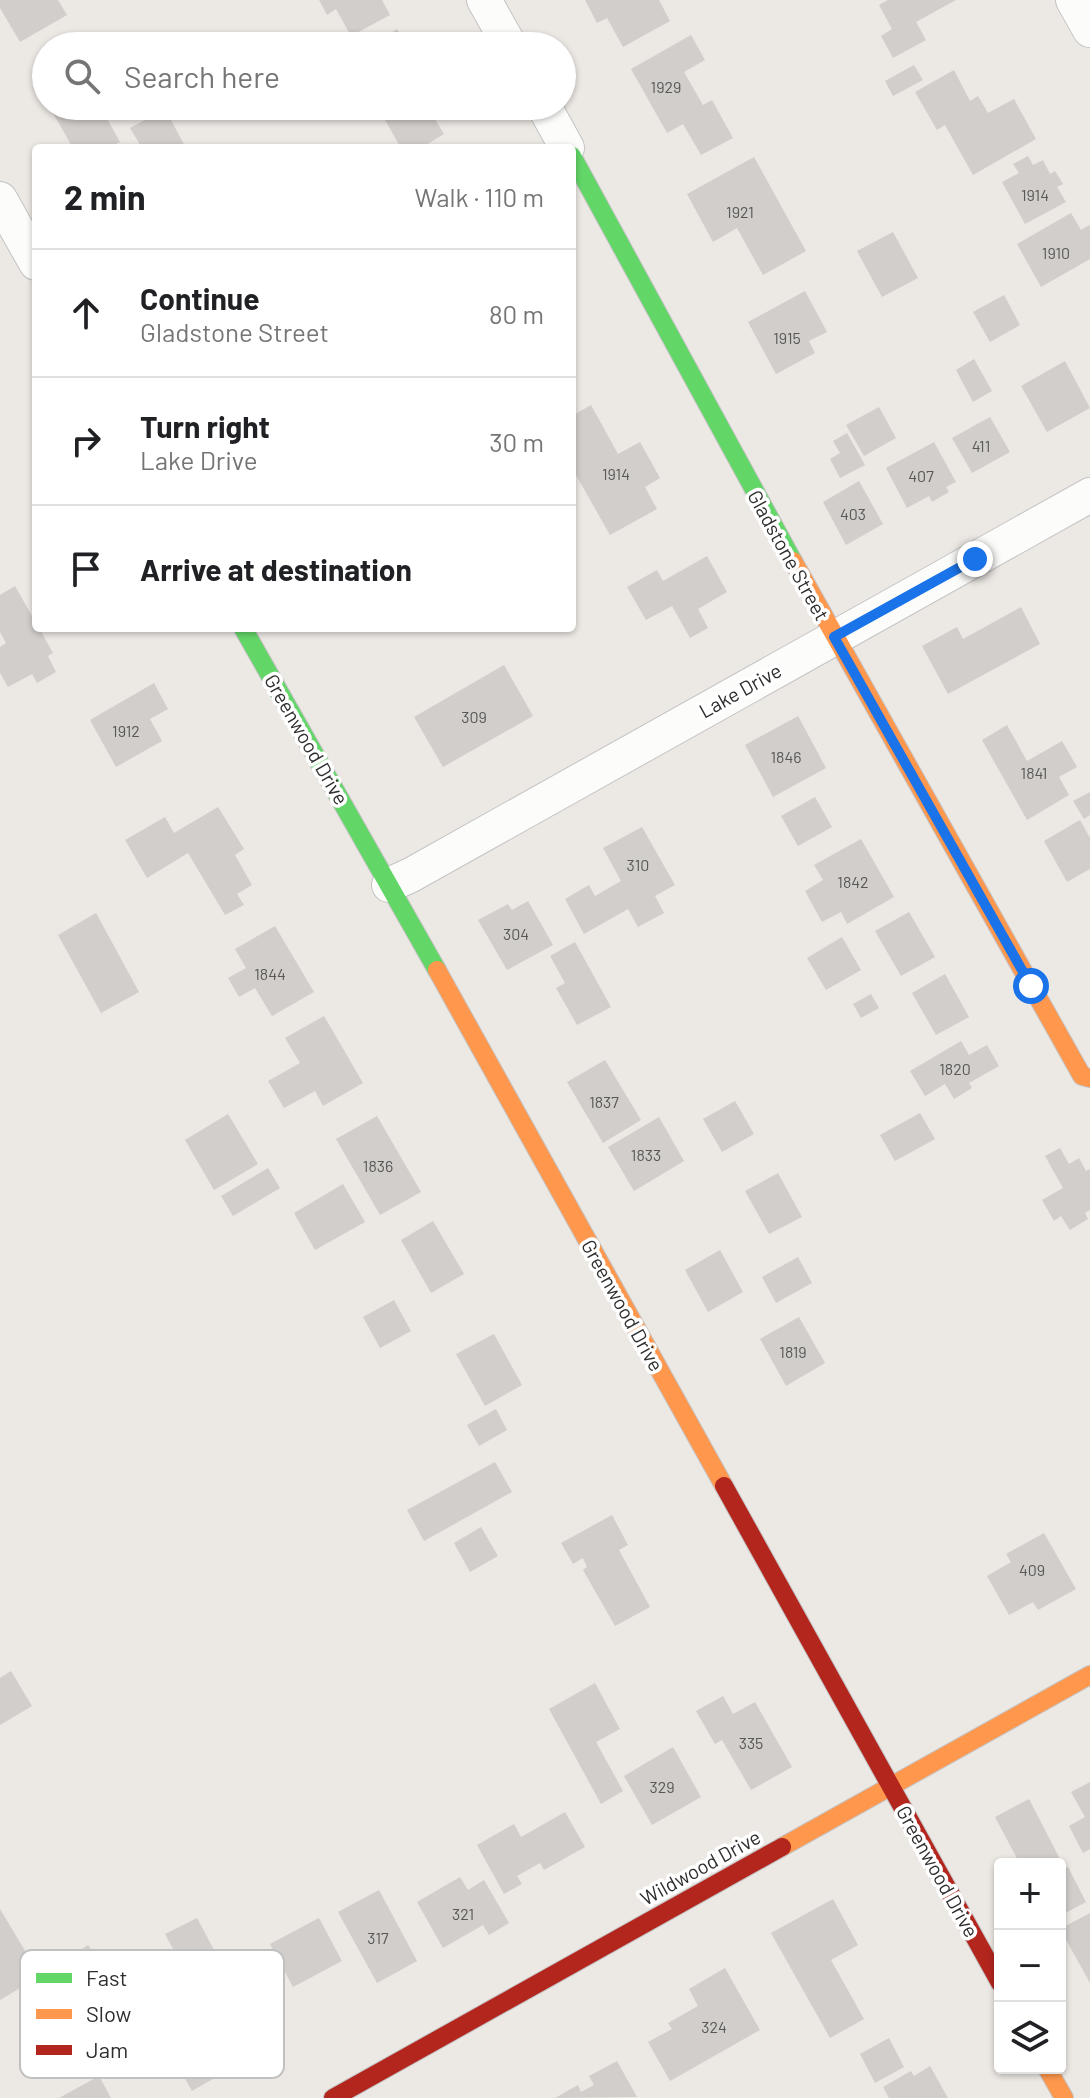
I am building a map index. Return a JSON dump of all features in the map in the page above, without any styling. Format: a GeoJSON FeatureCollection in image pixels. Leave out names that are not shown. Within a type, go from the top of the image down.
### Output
{"type":"FeatureCollection","features":[{"type":"Feature","properties":{"kind":"street"},"geometry":{"type":"LineString","coordinates":[[484,0],[502,32]]}},
{"type":"Feature","properties":{"kind":"street"},"geometry":{"type":"LineString","coordinates":[[1073,0],[1090,30]]}},
{"type":"Feature","properties":{"kind":"street"},"geometry":{"type":"LineString","coordinates":[[552,120],[565,144]]}},
{"type":"Feature","properties":{"kind":"street","name":"Gladstone Street"},"geometry":{"type":"LineString","coordinates":[[576,163],[834,637],[1086,1077]]}},
{"type":"Feature","properties":{"kind":"street"},"geometry":{"type":"LineString","coordinates":[[0,199],[32,256]]}},
{"type":"Feature","properties":{"kind":"street","name":"Lake Drive"},"geometry":{"type":"LineString","coordinates":[[389,885],[1090,495]]}},
{"type":"Feature","properties":{"kind":"street","name":"Greenwood Drive"},"geometry":{"type":"LineString","coordinates":[[245,632],[994,1972]]}},
{"type":"Feature","properties":{"kind":"street","name":"Wildwood Drive"},"geometry":{"type":"LineString","coordinates":[[333,2098],[1090,1675]]}},
{"type":"Feature","properties":{"kind":"street"},"geometry":{"type":"LineString","coordinates":[[1050,2074],[1064,2098]]}},
{"type":"Feature","properties":{"kind":"building"},"geometry":{"type":"Polygon","coordinates":[[[0,0],[58,0],[67,15],[32,32],[20,42],[0,8],[0,0]]]}},
{"type":"Feature","properties":{"kind":"building"},"geometry":{"type":"Polygon","coordinates":[[[319,0],[382,0],[390,15],[358,32],[349,32],[336,9],[327,15],[319,0]]]}},
{"type":"Feature","properties":{"kind":"building"},"geometry":{"type":"Polygon","coordinates":[[[585,0],[659,0],[670,21],[623,47],[607,18],[597,23],[585,0]]]}},
{"type":"Feature","properties":{"kind":"building"},"geometry":{"type":"Polygon","coordinates":[[[888,0],[956,0],[916,22],[926,40],[893,58],[881,36],[892,29],[879,5],[888,0]]]}},
{"type":"Feature","properties":{"kind":"building"},"geometry":{"type":"Polygon","coordinates":[[[691,35],[705,60],[684,72],[703,105],[712,100],[733,138],[701,155],[683,124],[667,133],[631,69],[691,35]]]}},
{"type":"Feature","properties":{"kind":"building"},"geometry":{"type":"Polygon","coordinates":[[[914,65],[923,80],[893,96],[885,81],[914,65]]]}},
{"type":"Feature","properties":{"kind":"building"},"geometry":{"type":"Polygon","coordinates":[[[954,70],[970,101],[978,96],[988,113],[1014,99],[1036,139],[973,175],[945,125],[937,130],[915,92],[954,70]]]}},
{"type":"Feature","properties":{"kind":"building"},"geometry":{"type":"Polygon","coordinates":[[[57,120],[108,120],[120,142],[116,144],[71,144],[57,120]]]}},
{"type":"Feature","properties":{"kind":"building"},"geometry":{"type":"Polygon","coordinates":[[[145,120],[171,120],[184,144],[140,144],[130,128],[145,120]]]}},
{"type":"Feature","properties":{"kind":"building"},"geometry":{"type":"Polygon","coordinates":[[[385,120],[436,120],[444,134],[428,144],[399,144],[385,120]]]}},
{"type":"Feature","properties":{"kind":"building"},"geometry":{"type":"Polygon","coordinates":[[[1028,156],[1033,165],[1043,160],[1050,174],[1055,171],[1063,184],[1057,187],[1066,202],[1025,224],[1002,182],[1019,173],[1013,164],[1028,156]]]}},
{"type":"Feature","properties":{"kind":"building"},"geometry":{"type":"Polygon","coordinates":[[[754,157],[806,251],[763,275],[737,228],[713,242],[687,194],[754,157]]]}},
{"type":"Feature","properties":{"kind":"building"},"geometry":{"type":"Polygon","coordinates":[[[1071,213],[1081,230],[1090,227],[1090,259],[1041,287],[1017,244],[1071,213]]]}},
{"type":"Feature","properties":{"kind":"building"},"geometry":{"type":"Polygon","coordinates":[[[893,232],[918,278],[882,297],[857,251],[893,232]]]}},
{"type":"Feature","properties":{"kind":"building"},"geometry":{"type":"Polygon","coordinates":[[[805,291],[827,332],[809,341],[815,353],[776,374],[748,322],[805,291]]]}},
{"type":"Feature","properties":{"kind":"building"},"geometry":{"type":"Polygon","coordinates":[[[1004,295],[1020,325],[990,342],[973,312],[1004,295]]]}},
{"type":"Feature","properties":{"kind":"building"},"geometry":{"type":"Polygon","coordinates":[[[974,359],[992,391],[973,402],[956,370],[974,359]]]}},
{"type":"Feature","properties":{"kind":"building"},"geometry":{"type":"Polygon","coordinates":[[[1065,361],[1090,408],[1047,432],[1021,386],[1065,361]]]}},
{"type":"Feature","properties":{"kind":"building"},"geometry":{"type":"Polygon","coordinates":[[[591,405],[618,454],[640,442],[660,478],[645,487],[657,509],[610,535],[576,475],[576,414],[591,405]]]}},
{"type":"Feature","properties":{"kind":"building"},"geometry":{"type":"Polygon","coordinates":[[[879,407],[896,438],[864,456],[846,425],[879,407]]]}},
{"type":"Feature","properties":{"kind":"building"},"geometry":{"type":"Polygon","coordinates":[[[990,417],[1010,452],[972,473],[952,438],[990,417]]]}},
{"type":"Feature","properties":{"kind":"building"},"geometry":{"type":"Polygon","coordinates":[[[847,433],[865,465],[840,478],[830,459],[840,453],[833,441],[847,433]]]}},
{"type":"Feature","properties":{"kind":"building"},"geometry":{"type":"Polygon","coordinates":[[[934,442],[956,482],[946,487],[949,492],[932,502],[929,496],[907,508],[886,468],[934,442]]]}},
{"type":"Feature","properties":{"kind":"building"},"geometry":{"type":"Polygon","coordinates":[[[859,481],[883,524],[846,545],[823,502],[859,481]]]}},
{"type":"Feature","properties":{"kind":"building"},"geometry":{"type":"Polygon","coordinates":[[[707,556],[727,592],[698,609],[708,628],[690,638],[672,606],[646,620],[627,587],[657,570],[663,581],[707,556]]]}},
{"type":"Feature","properties":{"kind":"building"},"geometry":{"type":"Polygon","coordinates":[[[15,586],[32,616],[32,632],[41,632],[53,653],[48,656],[56,672],[37,683],[32,674],[8,687],[0,673],[0,647],[6,643],[0,632],[0,595],[15,586]]]}},
{"type":"Feature","properties":{"kind":"building"},"geometry":{"type":"Polygon","coordinates":[[[1021,607],[1040,644],[948,694],[922,646],[957,627],[963,639],[1021,607]]]}},
{"type":"Feature","properties":{"kind":"building"},"geometry":{"type":"Polygon","coordinates":[[[504,665],[533,716],[443,767],[414,717],[504,665]]]}},
{"type":"Feature","properties":{"kind":"building"},"geometry":{"type":"Polygon","coordinates":[[[154,683],[168,709],[150,719],[162,741],[116,767],[90,720],[154,683]]]}},
{"type":"Feature","properties":{"kind":"building"},"geometry":{"type":"Polygon","coordinates":[[[798,716],[826,768],[773,797],[745,745],[798,716]]]}},
{"type":"Feature","properties":{"kind":"building"},"geometry":{"type":"Polygon","coordinates":[[[1007,725],[1027,761],[1062,741],[1077,767],[1059,777],[1069,795],[1027,820],[982,740],[1007,725]]]}},
{"type":"Feature","properties":{"kind":"building"},"geometry":{"type":"Polygon","coordinates":[[[1090,792],[1090,815],[1084,819],[1073,801],[1090,792]]]}},
{"type":"Feature","properties":{"kind":"building"},"geometry":{"type":"Polygon","coordinates":[[[815,797],[832,827],[798,846],[781,816],[815,797]]]}},
{"type":"Feature","properties":{"kind":"building"},"geometry":{"type":"Polygon","coordinates":[[[218,807],[244,849],[235,855],[252,885],[237,894],[244,905],[225,915],[188,853],[147,878],[125,840],[165,817],[174,833],[218,807]]]}},
{"type":"Feature","properties":{"kind":"building"},"geometry":{"type":"Polygon","coordinates":[[[1080,820],[1090,838],[1090,869],[1067,882],[1044,841],[1080,820]]]}},
{"type":"Feature","properties":{"kind":"building"},"geometry":{"type":"Polygon","coordinates":[[[642,827],[675,885],[655,896],[664,913],[638,927],[628,909],[584,934],[565,899],[589,885],[595,896],[621,881],[603,848],[642,827]]]}},
{"type":"Feature","properties":{"kind":"building"},"geometry":{"type":"Polygon","coordinates":[[[861,839],[894,897],[847,924],[841,912],[822,922],[805,891],[823,880],[814,865],[861,839]]]}},
{"type":"Feature","properties":{"kind":"building"},"geometry":{"type":"Polygon","coordinates":[[[528,901],[553,945],[507,970],[478,920],[508,904],[512,910],[528,901]]]}},
{"type":"Feature","properties":{"kind":"building"},"geometry":{"type":"Polygon","coordinates":[[[909,912],[935,957],[901,976],[875,931],[909,912]]]}},
{"type":"Feature","properties":{"kind":"building"},"geometry":{"type":"Polygon","coordinates":[[[96,913],[139,992],[101,1013],[58,935],[96,913]]]}},
{"type":"Feature","properties":{"kind":"building"},"geometry":{"type":"Polygon","coordinates":[[[275,926],[314,992],[272,1016],[255,988],[239,997],[228,978],[246,968],[235,949],[275,926]]]}},
{"type":"Feature","properties":{"kind":"building"},"geometry":{"type":"Polygon","coordinates":[[[842,937],[861,970],[826,990],[807,958],[842,937]]]}},
{"type":"Feature","properties":{"kind":"building"},"geometry":{"type":"Polygon","coordinates":[[[575,942],[611,1007],[577,1025],[556,988],[565,983],[550,956],[575,942]]]}},
{"type":"Feature","properties":{"kind":"building"},"geometry":{"type":"Polygon","coordinates":[[[945,974],[969,1017],[936,1035],[912,993],[945,974]]]}},
{"type":"Feature","properties":{"kind":"building"},"geometry":{"type":"Polygon","coordinates":[[[871,994],[879,1008],[861,1018],[853,1004],[871,994]]]}},
{"type":"Feature","properties":{"kind":"building"},"geometry":{"type":"Polygon","coordinates":[[[324,1016],[363,1083],[323,1106],[315,1091],[284,1108],[268,1081],[300,1063],[285,1038],[324,1016]]]}},
{"type":"Feature","properties":{"kind":"building"},"geometry":{"type":"Polygon","coordinates":[[[961,1041],[969,1055],[987,1045],[999,1066],[969,1083],[972,1088],[954,1099],[945,1084],[925,1096],[910,1071],[961,1041]]]}},
{"type":"Feature","properties":{"kind":"building"},"geometry":{"type":"Polygon","coordinates":[[[605,1060],[641,1120],[603,1143],[567,1082],[605,1060]]]}},
{"type":"Feature","properties":{"kind":"building"},"geometry":{"type":"Polygon","coordinates":[[[735,1101],[754,1134],[722,1152],[703,1119],[735,1101]]]}},
{"type":"Feature","properties":{"kind":"building"},"geometry":{"type":"Polygon","coordinates":[[[920,1113],[935,1139],[895,1161],[880,1135],[920,1113]]]}},
{"type":"Feature","properties":{"kind":"building"},"geometry":{"type":"Polygon","coordinates":[[[228,1114],[258,1164],[214,1190],[185,1140],[228,1114]]]}},
{"type":"Feature","properties":{"kind":"building"},"geometry":{"type":"Polygon","coordinates":[[[377,1116],[421,1192],[380,1215],[336,1139],[377,1116]]]}},
{"type":"Feature","properties":{"kind":"building"},"geometry":{"type":"Polygon","coordinates":[[[659,1117],[684,1161],[634,1191],[608,1147],[659,1117]]]}},
{"type":"Feature","properties":{"kind":"building"},"geometry":{"type":"Polygon","coordinates":[[[1060,1148],[1069,1164],[1079,1158],[1086,1171],[1090,1169],[1090,1210],[1085,1213],[1088,1219],[1070,1230],[1061,1216],[1054,1221],[1042,1200],[1063,1188],[1045,1156],[1060,1148]]]}},
{"type":"Feature","properties":{"kind":"building"},"geometry":{"type":"Polygon","coordinates":[[[268,1168],[280,1188],[233,1216],[221,1196],[268,1168]]]}},
{"type":"Feature","properties":{"kind":"building"},"geometry":{"type":"Polygon","coordinates":[[[778,1173],[802,1217],[769,1234],[745,1191],[778,1173]]]}},
{"type":"Feature","properties":{"kind":"building"},"geometry":{"type":"Polygon","coordinates":[[[343,1184],[365,1222],[315,1250],[294,1213],[343,1184]]]}},
{"type":"Feature","properties":{"kind":"building"},"geometry":{"type":"Polygon","coordinates":[[[433,1221],[464,1274],[431,1293],[401,1240],[433,1221]]]}},
{"type":"Feature","properties":{"kind":"building"},"geometry":{"type":"Polygon","coordinates":[[[720,1250],[743,1292],[708,1312],[685,1270],[720,1250]]]}},
{"type":"Feature","properties":{"kind":"building"},"geometry":{"type":"Polygon","coordinates":[[[798,1257],[812,1283],[776,1303],[762,1277],[798,1257]]]}},
{"type":"Feature","properties":{"kind":"building"},"geometry":{"type":"Polygon","coordinates":[[[394,1300],[411,1331],[380,1348],[363,1317],[394,1300]]]}},
{"type":"Feature","properties":{"kind":"building"},"geometry":{"type":"Polygon","coordinates":[[[799,1317],[825,1363],[786,1386],[760,1339],[799,1317]]]}},
{"type":"Feature","properties":{"kind":"building"},"geometry":{"type":"Polygon","coordinates":[[[494,1334],[522,1385],[485,1406],[456,1354],[494,1334]]]}},
{"type":"Feature","properties":{"kind":"building"},"geometry":{"type":"Polygon","coordinates":[[[496,1409],[507,1430],[479,1446],[467,1425],[496,1409]]]}},
{"type":"Feature","properties":{"kind":"building"},"geometry":{"type":"Polygon","coordinates":[[[495,1462],[512,1492],[424,1541],[407,1510],[495,1462]]]}},
{"type":"Feature","properties":{"kind":"building"},"geometry":{"type":"Polygon","coordinates":[[[612,1515],[628,1545],[619,1550],[650,1607],[615,1626],[583,1570],[587,1567],[583,1558],[573,1564],[561,1543],[612,1515]]]}},
{"type":"Feature","properties":{"kind":"building"},"geometry":{"type":"Polygon","coordinates":[[[481,1527],[498,1556],[470,1572],[454,1543],[481,1527]]]}},
{"type":"Feature","properties":{"kind":"building"},"geometry":{"type":"Polygon","coordinates":[[[1044,1533],[1076,1589],[1038,1610],[1033,1602],[1009,1615],[987,1576],[1011,1562],[1006,1554],[1044,1533]]]}},
{"type":"Feature","properties":{"kind":"building"},"geometry":{"type":"Polygon","coordinates":[[[11,1671],[32,1706],[0,1725],[0,1678],[11,1671]]]}},
{"type":"Feature","properties":{"kind":"building"},"geometry":{"type":"Polygon","coordinates":[[[595,1683],[620,1729],[596,1742],[623,1791],[601,1804],[549,1709],[595,1683]]]}},
{"type":"Feature","properties":{"kind":"building"},"geometry":{"type":"Polygon","coordinates":[[[723,1696],[733,1714],[755,1702],[792,1767],[751,1790],[722,1740],[715,1744],[696,1711],[723,1696]]]}},
{"type":"Feature","properties":{"kind":"building"},"geometry":{"type":"Polygon","coordinates":[[[673,1747],[701,1797],[652,1825],[624,1776],[673,1747]]]}},
{"type":"Feature","properties":{"kind":"building"},"geometry":{"type":"Polygon","coordinates":[[[1090,1782],[1090,1849],[1083,1853],[1069,1826],[1085,1817],[1071,1792],[1090,1782]]]}},
{"type":"Feature","properties":{"kind":"building"},"geometry":{"type":"Polygon","coordinates":[[[1029,1799],[1059,1858],[1017,1858],[995,1817],[1029,1799]]]}},
{"type":"Feature","properties":{"kind":"building"},"geometry":{"type":"Polygon","coordinates":[[[565,1812],[585,1847],[544,1870],[540,1863],[517,1876],[522,1884],[504,1894],[477,1845],[514,1824],[521,1837],[565,1812]]]}},
{"type":"Feature","properties":{"kind":"building"},"geometry":{"type":"Polygon","coordinates":[[[1066,1868],[1086,1902],[1066,1913],[1066,1868]]]}},
{"type":"Feature","properties":{"kind":"building"},"geometry":{"type":"Polygon","coordinates":[[[460,1877],[468,1890],[484,1880],[509,1923],[489,1935],[483,1925],[443,1948],[417,1902],[460,1877]]]}},
{"type":"Feature","properties":{"kind":"building"},"geometry":{"type":"Polygon","coordinates":[[[379,1890],[417,1961],[377,1983],[338,1912],[379,1890]]]}},
{"type":"Feature","properties":{"kind":"building"},"geometry":{"type":"Polygon","coordinates":[[[833,1899],[858,1945],[831,1960],[864,2019],[830,2038],[771,1933],[833,1899]]]}},
{"type":"Feature","properties":{"kind":"building"},"geometry":{"type":"Polygon","coordinates":[[[0,1909],[24,1950],[20,1950],[20,1988],[0,2000],[0,1909]]]}},
{"type":"Feature","properties":{"kind":"building"},"geometry":{"type":"Polygon","coordinates":[[[1090,1913],[1090,1983],[1066,1940],[1066,1926],[1090,1913]]]}},
{"type":"Feature","properties":{"kind":"building"},"geometry":{"type":"Polygon","coordinates":[[[197,1918],[214,1950],[174,1950],[165,1934],[197,1918]]]}},
{"type":"Feature","properties":{"kind":"building"},"geometry":{"type":"Polygon","coordinates":[[[319,1918],[342,1961],[293,1987],[284,1970],[284,1950],[273,1950],[270,1944],[319,1918]]]}},
{"type":"Feature","properties":{"kind":"building"},"geometry":{"type":"Polygon","coordinates":[[[725,1968],[760,2030],[670,2081],[648,2042],[672,2029],[668,2023],[698,2006],[689,1989],[725,1968]]]}},
{"type":"Feature","properties":{"kind":"building"},"geometry":{"type":"Polygon","coordinates":[[[889,2038],[904,2067],[875,2083],[860,2054],[889,2038]]]}},
{"type":"Feature","properties":{"kind":"building"},"geometry":{"type":"Polygon","coordinates":[[[617,2061],[637,2097],[555,2098],[578,2085],[581,2092],[594,2085],[589,2076],[617,2061]]]}},
{"type":"Feature","properties":{"kind":"building"},"geometry":{"type":"Polygon","coordinates":[[[930,2066],[948,2098],[889,2098],[883,2087],[911,2071],[914,2076],[930,2066]]]}},
{"type":"Feature","properties":{"kind":"building"},"geometry":{"type":"Polygon","coordinates":[[[100,2078],[111,2098],[59,2098],[100,2078]]]}},
{"type":"Feature","properties":{"kind":"building"},"geometry":{"type":"Polygon","coordinates":[[[185,2078],[215,2078],[192,2091],[185,2078]]]}},
{"type":"Feature","properties":{"kind":"traffic: fast"},"geometry":{"type":"LineString","coordinates":[[576,163],[793,561]]}},
{"type":"Feature","properties":{"kind":"traffic: fast"},"geometry":{"type":"LineString","coordinates":[[245,632],[437,970]]}},
{"type":"Feature","properties":{"kind":"traffic: slow"},"geometry":{"type":"LineString","coordinates":[[793,561],[1082,1076],[1090,1078]]}},
{"type":"Feature","properties":{"kind":"traffic: slow"},"geometry":{"type":"LineString","coordinates":[[437,970],[724,1486]]}},
{"type":"Feature","properties":{"kind":"traffic: slow"},"geometry":{"type":"LineString","coordinates":[[782,1847],[1090,1675]]}},
{"type":"Feature","properties":{"kind":"traffic: slow"},"geometry":{"type":"LineString","coordinates":[[1050,2074],[1064,2098]]}},
{"type":"Feature","properties":{"kind":"traffic: jam"},"geometry":{"type":"LineString","coordinates":[[724,1486],[994,1972]]}},
{"type":"Feature","properties":{"kind":"traffic: jam"},"geometry":{"type":"LineString","coordinates":[[333,2098],[782,1847]]}},
{"type":"Feature","properties":{"kind":"route"},"geometry":{"type":"LineString","coordinates":[[975,559],[834,637],[1031,986]]}}]}
